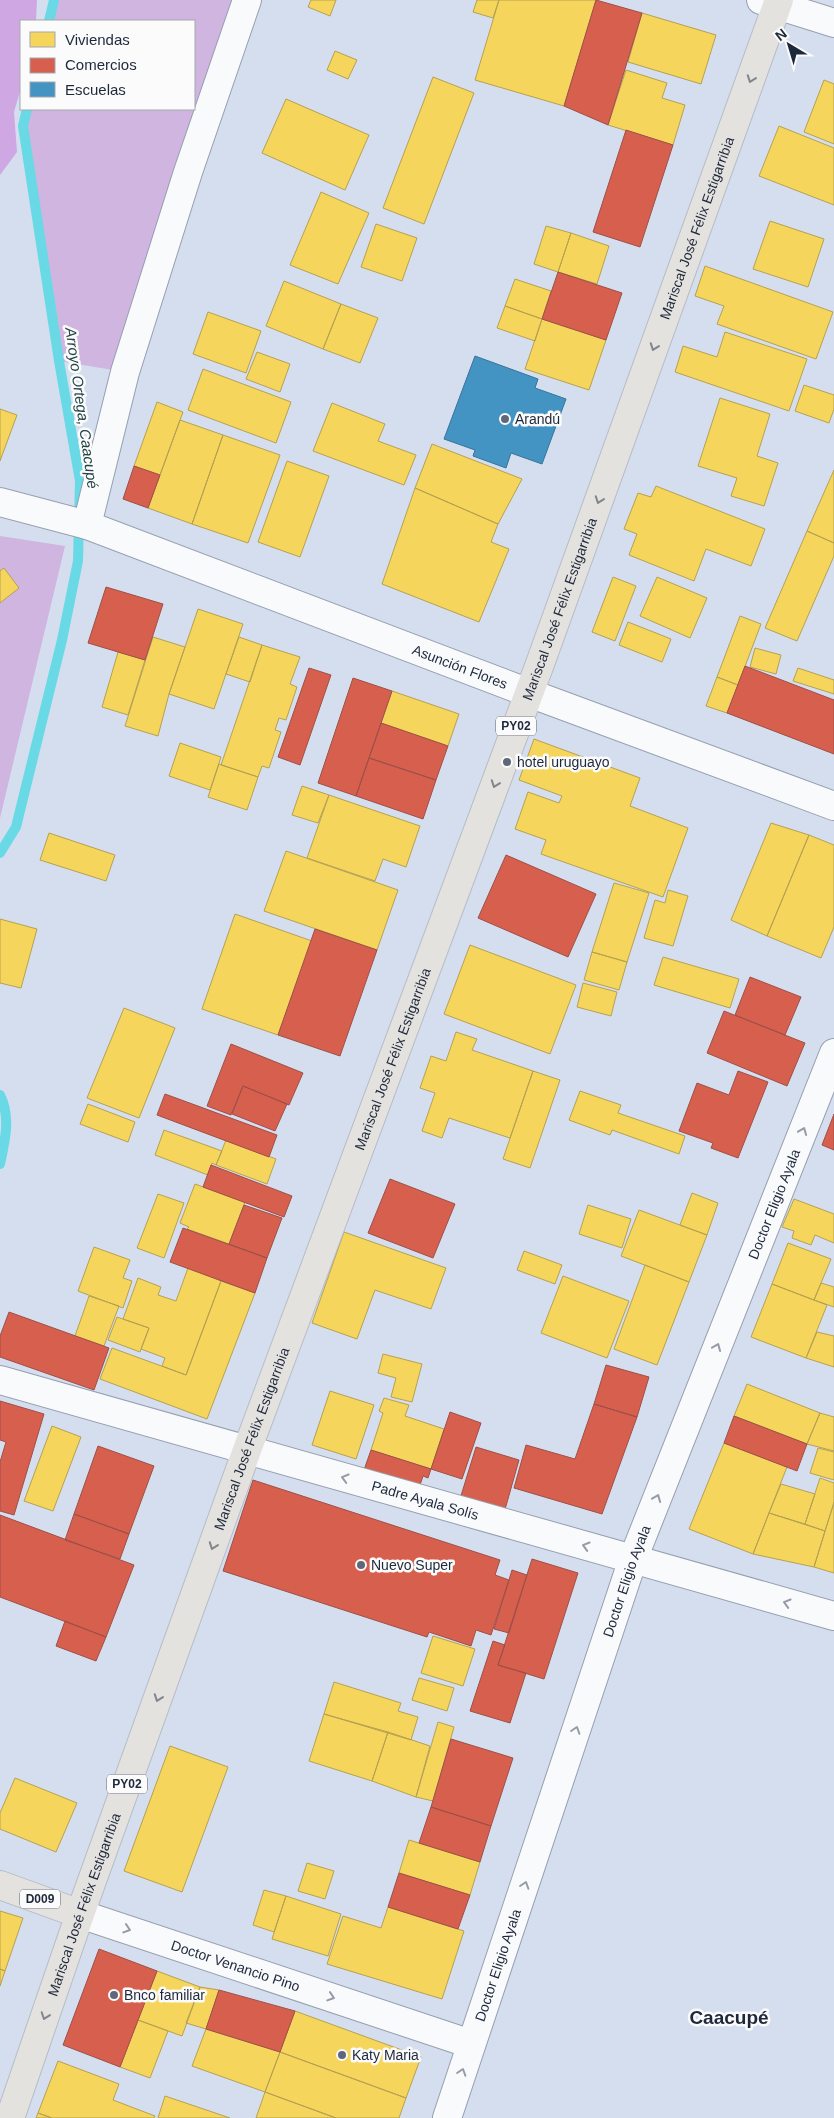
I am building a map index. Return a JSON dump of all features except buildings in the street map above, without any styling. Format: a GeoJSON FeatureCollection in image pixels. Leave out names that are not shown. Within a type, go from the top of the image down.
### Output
{"type":"FeatureCollection","features":[{"type":"Feature","properties":{"kind":"main road","name":"Mariscal José Félix Estigarribia"},"geometry":{"type":"LineString","coordinates":[[10,2118],[80,1914],[247,1450],[529,693],[772,2]]}},
{"type":"Feature","properties":{"kind":"main road","name":"Doctor Venancio Pino"},"geometry":{"type":"LineString","coordinates":[[0,1885],[80,1914]]}},
{"type":"Feature","properties":{"kind":"street"},"geometry":{"type":"LineString","coordinates":[[85,524],[125,372],[188,172],[247,0]]}},
{"type":"Feature","properties":{"kind":"street"},"geometry":{"type":"LineString","coordinates":[[772,2],[834,23]]}},
{"type":"Feature","properties":{"kind":"street","name":"Asunción Flores"},"geometry":{"type":"LineString","coordinates":[[0,502],[85,524],[529,693],[834,806]]}},
{"type":"Feature","properties":{"kind":"street","name":"Doctor Eligio Ayala"},"geometry":{"type":"LineString","coordinates":[[447,2118],[633,1559],[834,1053]]}},
{"type":"Feature","properties":{"kind":"street","name":"Padre Ayala Solís"},"geometry":{"type":"LineString","coordinates":[[9,1382],[834,1616]]}},
{"type":"Feature","properties":{"kind":"street","name":"Doctor Venancio Pino"},"geometry":{"type":"LineString","coordinates":[[80,1914],[472,2044]]}},
{"type":"Feature","properties":{"kind":"shaded area"},"geometry":{"type":"Polygon","coordinates":[[[0,0],[37,0],[36,20],[20,20],[20,91],[14,112],[17,152],[0,175],[0,0]]]}},
{"type":"Feature","properties":{"kind":"shaded area"},"geometry":{"type":"Polygon","coordinates":[[[54,0],[247,0],[125,372],[59,361],[23,126],[27,110],[195,110],[195,20],[49,20],[54,0]]]}},
{"type":"Feature","properties":{"kind":"shaded area"},"geometry":{"type":"Polygon","coordinates":[[[0,536],[65,546],[0,818],[0,536]]]}},
{"type":"Feature","properties":{"kind":"waterway","name":"Arroyo Ortega, Caacupé"},"geometry":{"type":"LineString","coordinates":[[49,20],[54,0]]}},
{"type":"Feature","properties":{"kind":"waterway","name":"Arroyo Ortega, Caacupé"},"geometry":{"type":"LineString","coordinates":[[0,853],[16,827],[62,640],[78,561],[80,481],[59,361],[23,126],[27,110]]}},
{"type":"Feature","properties":{"kind":"waterway","name":"Arroyo Ortega, Caacupé"},"geometry":{"type":"LineString","coordinates":[[0,1095],[6,1120],[0,1164]]}},
{"type":"Feature","properties":{"kind":"place","name":"Arandú"},"geometry":{"type":"Point","coordinates":[505,419]}},
{"type":"Feature","properties":{"kind":"place","name":"hotel uruguayo"},"geometry":{"type":"Point","coordinates":[507,762]}},
{"type":"Feature","properties":{"kind":"place","name":"Nuevo Super"},"geometry":{"type":"Point","coordinates":[361,1565]}},
{"type":"Feature","properties":{"kind":"place","name":"Bnco familiar"},"geometry":{"type":"Point","coordinates":[114,1995]}},
{"type":"Feature","properties":{"kind":"place","name":"Katy Maria"},"geometry":{"type":"Point","coordinates":[342,2055]}},
{"type":"Feature","properties":{"kind":"district","name":"Caacupé"},"geometry":{"type":"Point","coordinates":[729,2017]}}]}
